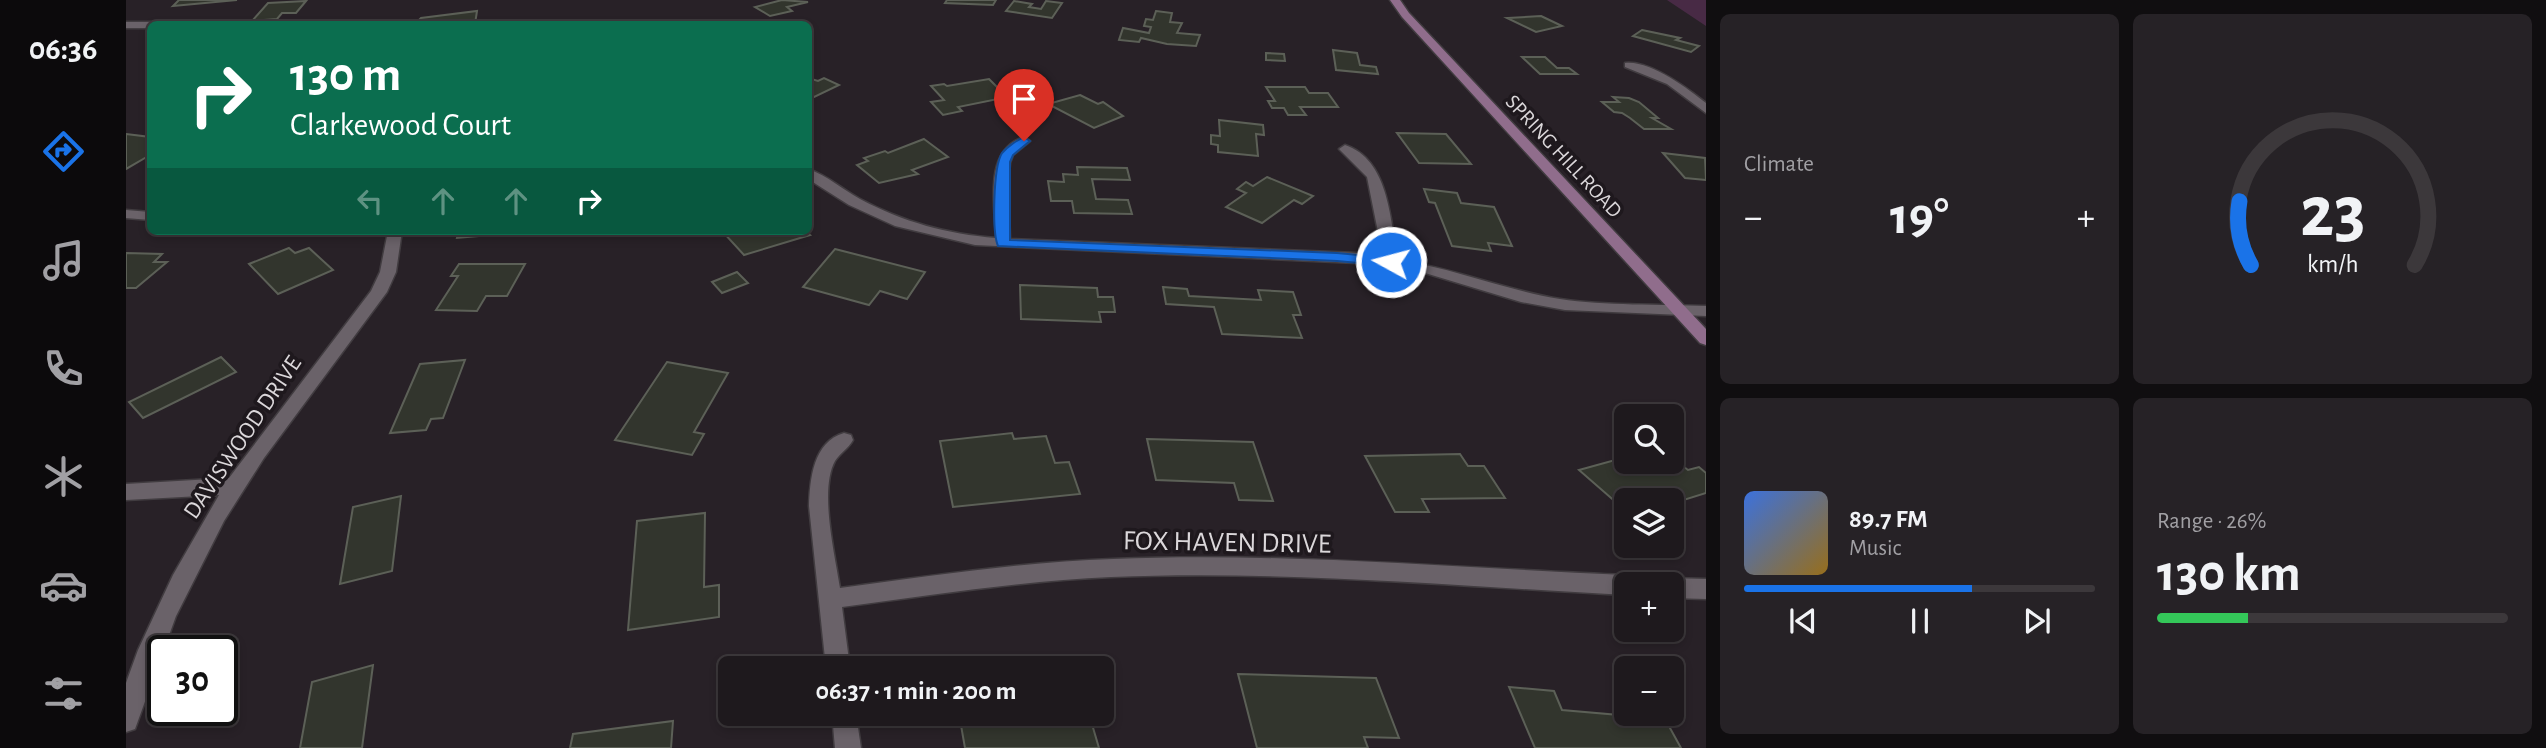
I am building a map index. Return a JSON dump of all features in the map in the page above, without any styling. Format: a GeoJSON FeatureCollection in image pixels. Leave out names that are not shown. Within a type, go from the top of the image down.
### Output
{"type":"FeatureCollection","features":[{"type":"Feature","properties":{"kind":"main road","name":"SPRING HILL ROAD"},"geometry":{"type":"LineString","coordinates":[[1395,0],[1405,15],[1485,103],[1706,339]]}},
{"type":"Feature","properties":{"kind":"street"},"geometry":{"type":"LineString","coordinates":[[126,25],[147,25]]}},
{"type":"Feature","properties":{"kind":"street"},"geometry":{"type":"LineString","coordinates":[[1629,65],[1671,82],[1706,109]]}},
{"type":"Feature","properties":{"kind":"street"},"geometry":{"type":"LineString","coordinates":[[1003,243],[1004,162],[1008,154],[1024,141]]}},
{"type":"Feature","properties":{"kind":"street"},"geometry":{"type":"LineString","coordinates":[[1345,149],[1365,165],[1374,177],[1391,262]]}},
{"type":"Feature","properties":{"kind":"street"},"geometry":{"type":"LineString","coordinates":[[812,176],[848,200],[897,224],[955,238],[1003,243],[1345,257],[1427,269],[1527,298],[1565,305],[1706,311]]}},
{"type":"Feature","properties":{"kind":"street"},"geometry":{"type":"LineString","coordinates":[[126,214],[147,216]]}},
{"type":"Feature","properties":{"kind":"street","name":"DAVISWOOD DRIVE"},"geometry":{"type":"LineString","coordinates":[[126,720],[162,623],[198,551],[235,486],[379,292],[388,272],[394,235]]}},
{"type":"Feature","properties":{"kind":"street"},"geometry":{"type":"LineString","coordinates":[[837,656],[819,506],[820,479],[827,457],[844,440]]}},
{"type":"Feature","properties":{"kind":"street"},"geometry":{"type":"LineString","coordinates":[[126,492],[235,486]]}},
{"type":"Feature","properties":{"kind":"street","name":"FOX HAVEN DRIVE"},"geometry":{"type":"LineString","coordinates":[[830,599],[1025,576],[1104,569],[1193,566],[1614,584]]}},
{"type":"Feature","properties":{"kind":"street"},"geometry":{"type":"LineString","coordinates":[[1684,588],[1706,589]]}},
{"type":"Feature","properties":{"kind":"street"},"geometry":{"type":"LineString","coordinates":[[845,726],[848,748]]}},
{"type":"Feature","properties":{"kind":"shaded area"},"geometry":{"type":"Polygon","coordinates":[[[1667,0],[1706,0],[1706,26],[1667,0]]]}},
{"type":"Feature","properties":{"kind":"building"},"geometry":{"type":"Polygon","coordinates":[[[179,0],[237,0],[173,6],[179,0]]]}},
{"type":"Feature","properties":{"kind":"building"},"geometry":{"type":"Polygon","coordinates":[[[782,0],[808,2],[787,7],[792,11],[770,16],[755,7],[782,0]]]}},
{"type":"Feature","properties":{"kind":"building"},"geometry":{"type":"Polygon","coordinates":[[[947,0],[996,0],[993,5],[945,3],[947,0]]]}},
{"type":"Feature","properties":{"kind":"building"},"geometry":{"type":"Polygon","coordinates":[[[306,1],[296,13],[282,13],[277,19],[252,21],[268,3],[306,1]]]}},
{"type":"Feature","properties":{"kind":"building"},"geometry":{"type":"Polygon","coordinates":[[[1014,1],[1032,4],[1029,7],[1041,9],[1046,1],[1062,3],[1052,18],[1006,11],[1014,1]]]}},
{"type":"Feature","properties":{"kind":"building"},"geometry":{"type":"Polygon","coordinates":[[[477,11],[475,21],[418,21],[421,18],[477,11]]]}},
{"type":"Feature","properties":{"kind":"building"},"geometry":{"type":"Polygon","coordinates":[[[1156,11],[1172,13],[1170,22],[1182,23],[1177,33],[1200,35],[1196,46],[1167,44],[1141,38],[1139,42],[1119,40],[1123,28],[1149,33],[1151,27],[1144,26],[1146,19],[1153,20],[1156,11]]]}},
{"type":"Feature","properties":{"kind":"building"},"geometry":{"type":"Polygon","coordinates":[[[1541,16],[1562,26],[1536,32],[1507,18],[1541,16]]]}},
{"type":"Feature","properties":{"kind":"building"},"geometry":{"type":"Polygon","coordinates":[[[1642,30],[1680,38],[1676,40],[1699,46],[1691,52],[1633,36],[1642,30]]]}},
{"type":"Feature","properties":{"kind":"building"},"geometry":{"type":"Polygon","coordinates":[[[1333,50],[1357,53],[1360,65],[1376,67],[1378,74],[1336,70],[1333,50]]]}},
{"type":"Feature","properties":{"kind":"building"},"geometry":{"type":"Polygon","coordinates":[[[1266,53],[1284,54],[1285,61],[1266,60],[1266,53]]]}},
{"type":"Feature","properties":{"kind":"building"},"geometry":{"type":"Polygon","coordinates":[[[1522,57],[1545,57],[1557,68],[1569,68],[1577,74],[1540,74],[1522,57]]]}},
{"type":"Feature","properties":{"kind":"building"},"geometry":{"type":"Polygon","coordinates":[[[824,78],[839,85],[812,98],[812,79],[818,81],[824,78]]]}},
{"type":"Feature","properties":{"kind":"building"},"geometry":{"type":"Polygon","coordinates":[[[989,79],[1002,92],[997,93],[1003,98],[958,107],[962,111],[943,115],[931,102],[944,100],[931,86],[989,79]]]}},
{"type":"Feature","properties":{"kind":"building"},"geometry":{"type":"Polygon","coordinates":[[[1266,87],[1305,87],[1309,93],[1328,93],[1338,107],[1300,107],[1306,115],[1288,115],[1284,108],[1272,108],[1268,101],[1275,101],[1266,87]]]}},
{"type":"Feature","properties":{"kind":"building"},"geometry":{"type":"Polygon","coordinates":[[[1080,95],[1098,104],[1103,102],[1123,116],[1094,128],[1048,104],[1080,95]]]}},
{"type":"Feature","properties":{"kind":"building"},"geometry":{"type":"Polygon","coordinates":[[[1613,97],[1639,102],[1658,118],[1652,118],[1671,129],[1644,129],[1602,102],[1619,102],[1613,97]]]}},
{"type":"Feature","properties":{"kind":"building"},"geometry":{"type":"Polygon","coordinates":[[[1219,120],[1263,125],[1264,135],[1256,134],[1258,156],[1218,152],[1218,145],[1211,144],[1211,135],[1220,136],[1219,120]]]}},
{"type":"Feature","properties":{"kind":"building"},"geometry":{"type":"Polygon","coordinates":[[[1397,133],[1446,134],[1471,164],[1419,163],[1397,133]]]}},
{"type":"Feature","properties":{"kind":"building"},"geometry":{"type":"Polygon","coordinates":[[[126,134],[147,137],[147,157],[126,169],[126,134]]]}},
{"type":"Feature","properties":{"kind":"building"},"geometry":{"type":"Polygon","coordinates":[[[924,139],[948,157],[912,170],[918,174],[879,183],[857,165],[868,161],[864,158],[885,151],[888,153],[924,139]]]}},
{"type":"Feature","properties":{"kind":"building"},"geometry":{"type":"Polygon","coordinates":[[[1663,153],[1705,158],[1706,180],[1685,178],[1663,153]]]}},
{"type":"Feature","properties":{"kind":"building"},"geometry":{"type":"Polygon","coordinates":[[[1077,167],[1127,168],[1130,180],[1092,179],[1096,199],[1128,200],[1132,214],[1074,213],[1072,201],[1051,201],[1048,181],[1064,182],[1063,174],[1078,175],[1077,167]]]}},
{"type":"Feature","properties":{"kind":"building"},"geometry":{"type":"Polygon","coordinates":[[[1267,177],[1313,196],[1302,204],[1294,200],[1262,223],[1226,207],[1246,193],[1237,189],[1246,182],[1253,186],[1267,177]]]}},
{"type":"Feature","properties":{"kind":"building"},"geometry":{"type":"Polygon","coordinates":[[[1424,189],[1457,193],[1461,203],[1494,207],[1512,246],[1488,243],[1491,251],[1452,246],[1435,203],[1429,202],[1424,189]]]}},
{"type":"Feature","properties":{"kind":"building"},"geometry":{"type":"Polygon","coordinates":[[[458,235],[491,235],[457,238],[458,235]]]}},
{"type":"Feature","properties":{"kind":"building"},"geometry":{"type":"Polygon","coordinates":[[[726,235],[810,235],[744,255],[726,235]]]}},
{"type":"Feature","properties":{"kind":"building"},"geometry":{"type":"Polygon","coordinates":[[[289,248],[295,253],[309,248],[333,270],[278,294],[249,264],[289,248]]]}},
{"type":"Feature","properties":{"kind":"building"},"geometry":{"type":"Polygon","coordinates":[[[835,249],[925,272],[907,299],[880,291],[869,305],[803,287],[835,249]]]}},
{"type":"Feature","properties":{"kind":"building"},"geometry":{"type":"Polygon","coordinates":[[[126,253],[162,254],[154,262],[167,262],[136,288],[126,288],[126,253]]]}},
{"type":"Feature","properties":{"kind":"building"},"geometry":{"type":"Polygon","coordinates":[[[459,264],[525,264],[507,296],[486,296],[477,311],[436,310],[458,276],[451,276],[459,264]]]}},
{"type":"Feature","properties":{"kind":"building"},"geometry":{"type":"Polygon","coordinates":[[[737,272],[748,283],[722,293],[712,282],[737,272]]]}},
{"type":"Feature","properties":{"kind":"building"},"geometry":{"type":"Polygon","coordinates":[[[1020,285],[1097,288],[1098,297],[1113,297],[1115,312],[1099,312],[1101,322],[1021,319],[1020,285]]]}},
{"type":"Feature","properties":{"kind":"building"},"geometry":{"type":"Polygon","coordinates":[[[1163,287],[1187,289],[1189,296],[1261,300],[1258,290],[1293,292],[1301,315],[1293,315],[1302,338],[1222,334],[1214,307],[1166,304],[1163,287]]]}},
{"type":"Feature","properties":{"kind":"building"},"geometry":{"type":"Polygon","coordinates":[[[221,357],[236,372],[143,418],[129,402],[221,357]]]}},
{"type":"Feature","properties":{"kind":"building"},"geometry":{"type":"Polygon","coordinates":[[[465,360],[443,418],[431,419],[426,430],[390,433],[420,364],[465,360]]]}},
{"type":"Feature","properties":{"kind":"building"},"geometry":{"type":"Polygon","coordinates":[[[667,362],[728,373],[694,432],[704,434],[692,455],[615,440],[667,362]]]}},
{"type":"Feature","properties":{"kind":"building"},"geometry":{"type":"Polygon","coordinates":[[[1012,433],[1014,439],[1046,436],[1055,463],[1069,462],[1080,494],[953,507],[940,441],[1012,433]]]}},
{"type":"Feature","properties":{"kind":"building"},"geometry":{"type":"Polygon","coordinates":[[[1147,439],[1253,442],[1273,501],[1239,500],[1234,483],[1156,480],[1147,439]]]}},
{"type":"Feature","properties":{"kind":"building"},"geometry":{"type":"Polygon","coordinates":[[[1460,454],[1468,466],[1484,466],[1505,498],[1422,499],[1429,512],[1395,512],[1365,456],[1460,454]]]}},
{"type":"Feature","properties":{"kind":"building"},"geometry":{"type":"Polygon","coordinates":[[[1614,460],[1614,474],[1684,474],[1684,467],[1688,470],[1699,467],[1706,473],[1706,493],[1684,500],[1684,488],[1614,488],[1614,501],[1579,470],[1614,460]]]}},
{"type":"Feature","properties":{"kind":"building"},"geometry":{"type":"Polygon","coordinates":[[[401,496],[392,571],[340,584],[353,507],[401,496]]]}},
{"type":"Feature","properties":{"kind":"building"},"geometry":{"type":"Polygon","coordinates":[[[705,513],[704,587],[719,585],[719,617],[628,630],[637,521],[705,513]]]}},
{"type":"Feature","properties":{"kind":"building"},"geometry":{"type":"Polygon","coordinates":[[[373,665],[362,748],[300,748],[312,682],[373,665]]]}},
{"type":"Feature","properties":{"kind":"building"},"geometry":{"type":"Polygon","coordinates":[[[1238,674],[1376,678],[1399,738],[1364,737],[1368,748],[1257,748],[1238,674]]]}},
{"type":"Feature","properties":{"kind":"building"},"geometry":{"type":"Polygon","coordinates":[[[1509,687],[1554,691],[1562,710],[1614,715],[1614,726],[1669,726],[1681,748],[1535,748],[1509,687]]]}},
{"type":"Feature","properties":{"kind":"building"},"geometry":{"type":"Polygon","coordinates":[[[673,721],[671,748],[570,748],[573,734],[673,721]]]}},
{"type":"Feature","properties":{"kind":"building"},"geometry":{"type":"Polygon","coordinates":[[[961,726],[1093,726],[1099,748],[965,748],[961,726]]]}},
{"type":"Feature","properties":{"kind":"route"},"geometry":{"type":"LineString","coordinates":[[1024,141],[1008,154],[1004,162],[1003,243],[1337,257],[1391,262]]}}]}
